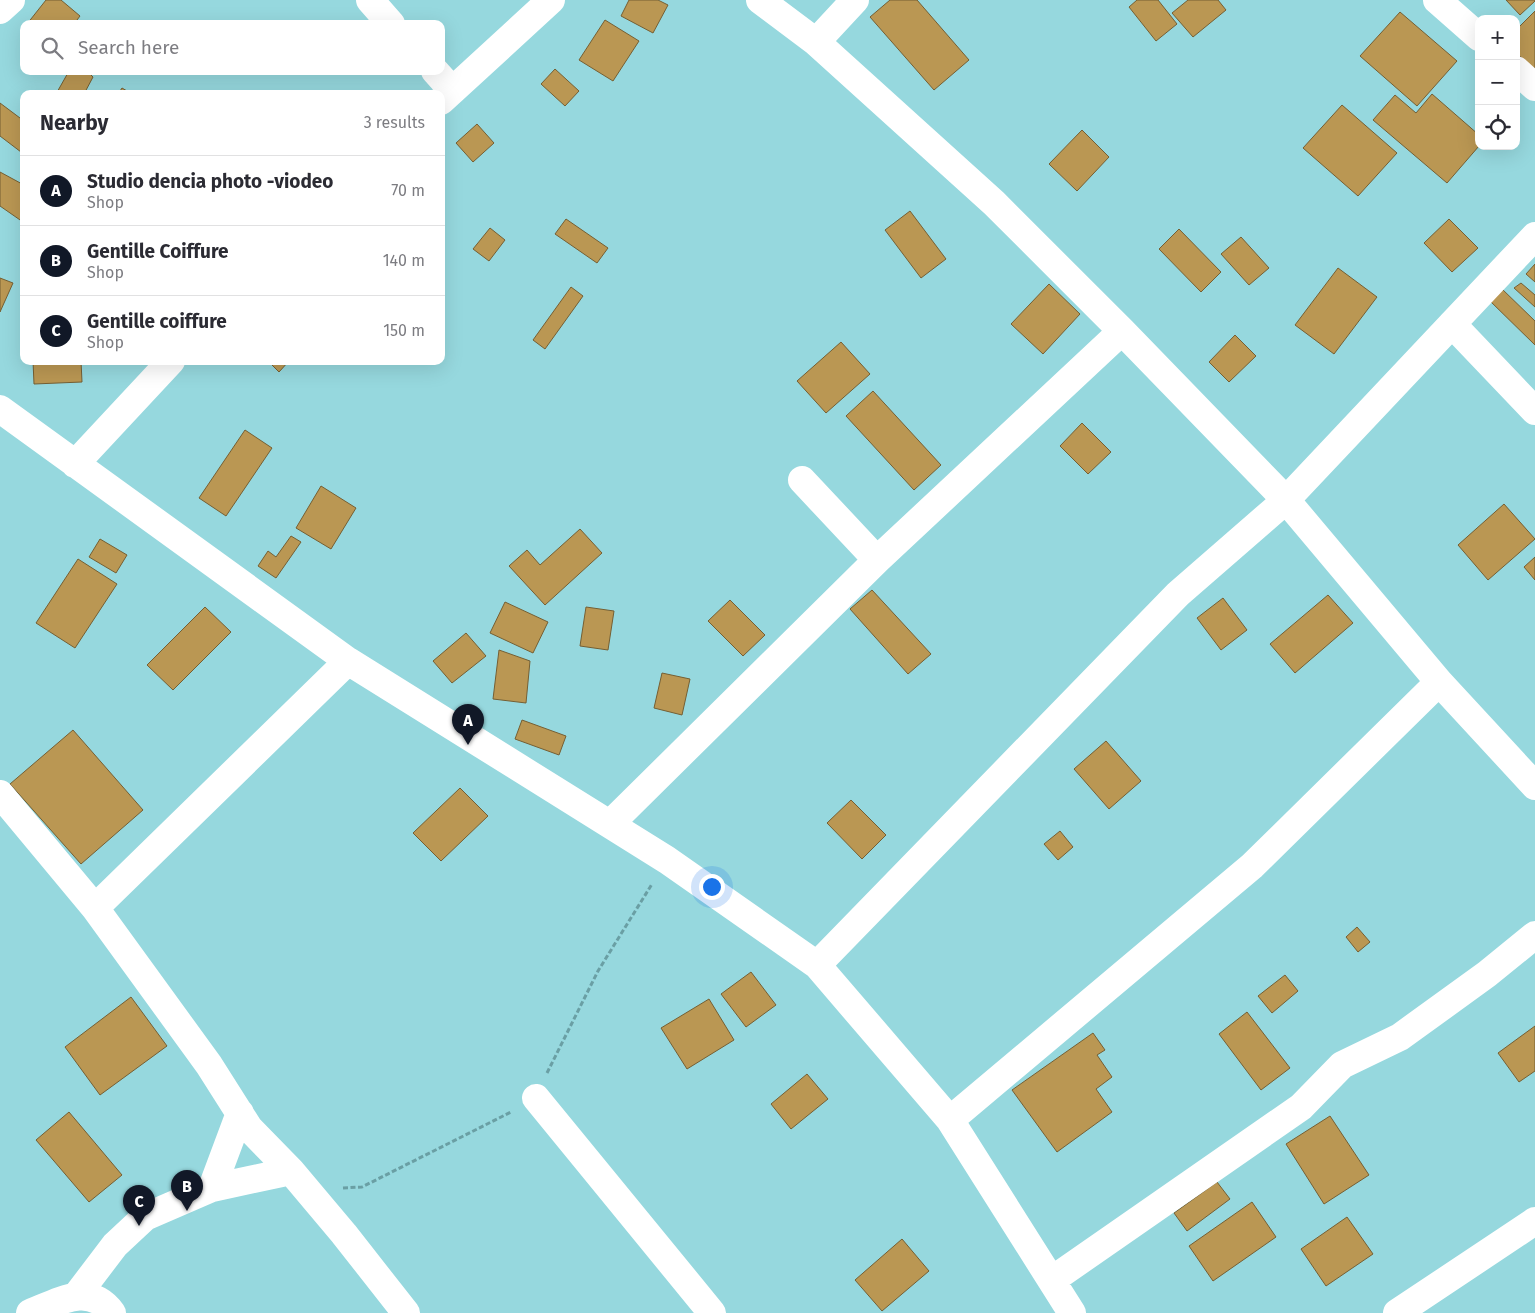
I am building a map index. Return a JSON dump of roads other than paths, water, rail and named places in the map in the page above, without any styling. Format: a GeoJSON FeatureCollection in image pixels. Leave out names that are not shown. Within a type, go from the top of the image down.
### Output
{"type":"FeatureCollection","features":[{"type":"Feature","properties":{"kind":"street"},"geometry":{"type":"LineString","coordinates":[[0,10],[11,0]]}},
{"type":"Feature","properties":{"kind":"street"},"geometry":{"type":"LineString","coordinates":[[370,0],[388,20]]}},
{"type":"Feature","properties":{"kind":"street"},"geometry":{"type":"LineString","coordinates":[[443,87],[551,0]]}},
{"type":"Feature","properties":{"kind":"street"},"geometry":{"type":"LineString","coordinates":[[760,0],[816,42],[994,203],[1122,331],[1286,500],[1439,682],[1535,786]]}},
{"type":"Feature","properties":{"kind":"street"},"geometry":{"type":"LineString","coordinates":[[816,42],[856,0]]}},
{"type":"Feature","properties":{"kind":"street"},"geometry":{"type":"LineString","coordinates":[[1437,0],[1475,33]]}},
{"type":"Feature","properties":{"kind":"street"},"geometry":{"type":"LineString","coordinates":[[1520,74],[1535,87]]}},
{"type":"Feature","properties":{"kind":"street"},"geometry":{"type":"LineString","coordinates":[[817,965],[1178,594],[1286,500],[1535,236]]}},
{"type":"Feature","properties":{"kind":"street"},"geometry":{"type":"LineString","coordinates":[[1452,324],[1535,411]]}},
{"type":"Feature","properties":{"kind":"street"},"geometry":{"type":"LineString","coordinates":[[610,824],[876,560],[1122,331]]}},
{"type":"Feature","properties":{"kind":"street"},"geometry":{"type":"LineString","coordinates":[[76,464],[167,365]]}},
{"type":"Feature","properties":{"kind":"street"},"geometry":{"type":"LineString","coordinates":[[0,409],[348,661],[667,860],[817,965],[950,1120],[1072,1313]]}},
{"type":"Feature","properties":{"kind":"street"},"geometry":{"type":"LineString","coordinates":[[802,480],[876,560]]}},
{"type":"Feature","properties":{"kind":"street"},"geometry":{"type":"LineString","coordinates":[[95,908],[348,661]]}},
{"type":"Feature","properties":{"kind":"street"},"geometry":{"type":"LineString","coordinates":[[950,1120],[1252,866],[1439,682]]}},
{"type":"Feature","properties":{"kind":"street"},"geometry":{"type":"LineString","coordinates":[[0,794],[95,908],[210,1065],[249,1128],[298,1180],[344,1234],[406,1313]]}},
{"type":"Feature","properties":{"kind":"street"},"geometry":{"type":"LineString","coordinates":[[1052,1280],[1301,1107],[1342,1065],[1400,1037],[1486,974],[1535,935]]}},
{"type":"Feature","properties":{"kind":"street"},"geometry":{"type":"LineString","coordinates":[[536,1098],[712,1313]]}},
{"type":"Feature","properties":{"kind":"street"},"geometry":{"type":"LineString","coordinates":[[212,1188],[240,1113]]}},
{"type":"Feature","properties":{"kind":"street"},"geometry":{"type":"LineString","coordinates":[[77,1295],[115,1245],[145,1217],[212,1188],[298,1180]]}},
{"type":"Feature","properties":{"kind":"street"},"geometry":{"type":"LineString","coordinates":[[1397,1313],[1535,1221]]}},
{"type":"Feature","properties":{"kind":"street"},"geometry":{"type":"LineString","coordinates":[[30,1313],[77,1295],[93,1298],[105,1304],[112,1313]]}},
{"type":"Feature","properties":{"kind":"place","name":"Studio dencia photo -viodeo"},"geometry":{"type":"Point","coordinates":[468,745]}},
{"type":"Feature","properties":{"kind":"place","name":"Gentille Coiffure"},"geometry":{"type":"Point","coordinates":[187,1211]}},
{"type":"Feature","properties":{"kind":"place","name":"Gentille coiffure"},"geometry":{"type":"Point","coordinates":[139,1226]}}]}
